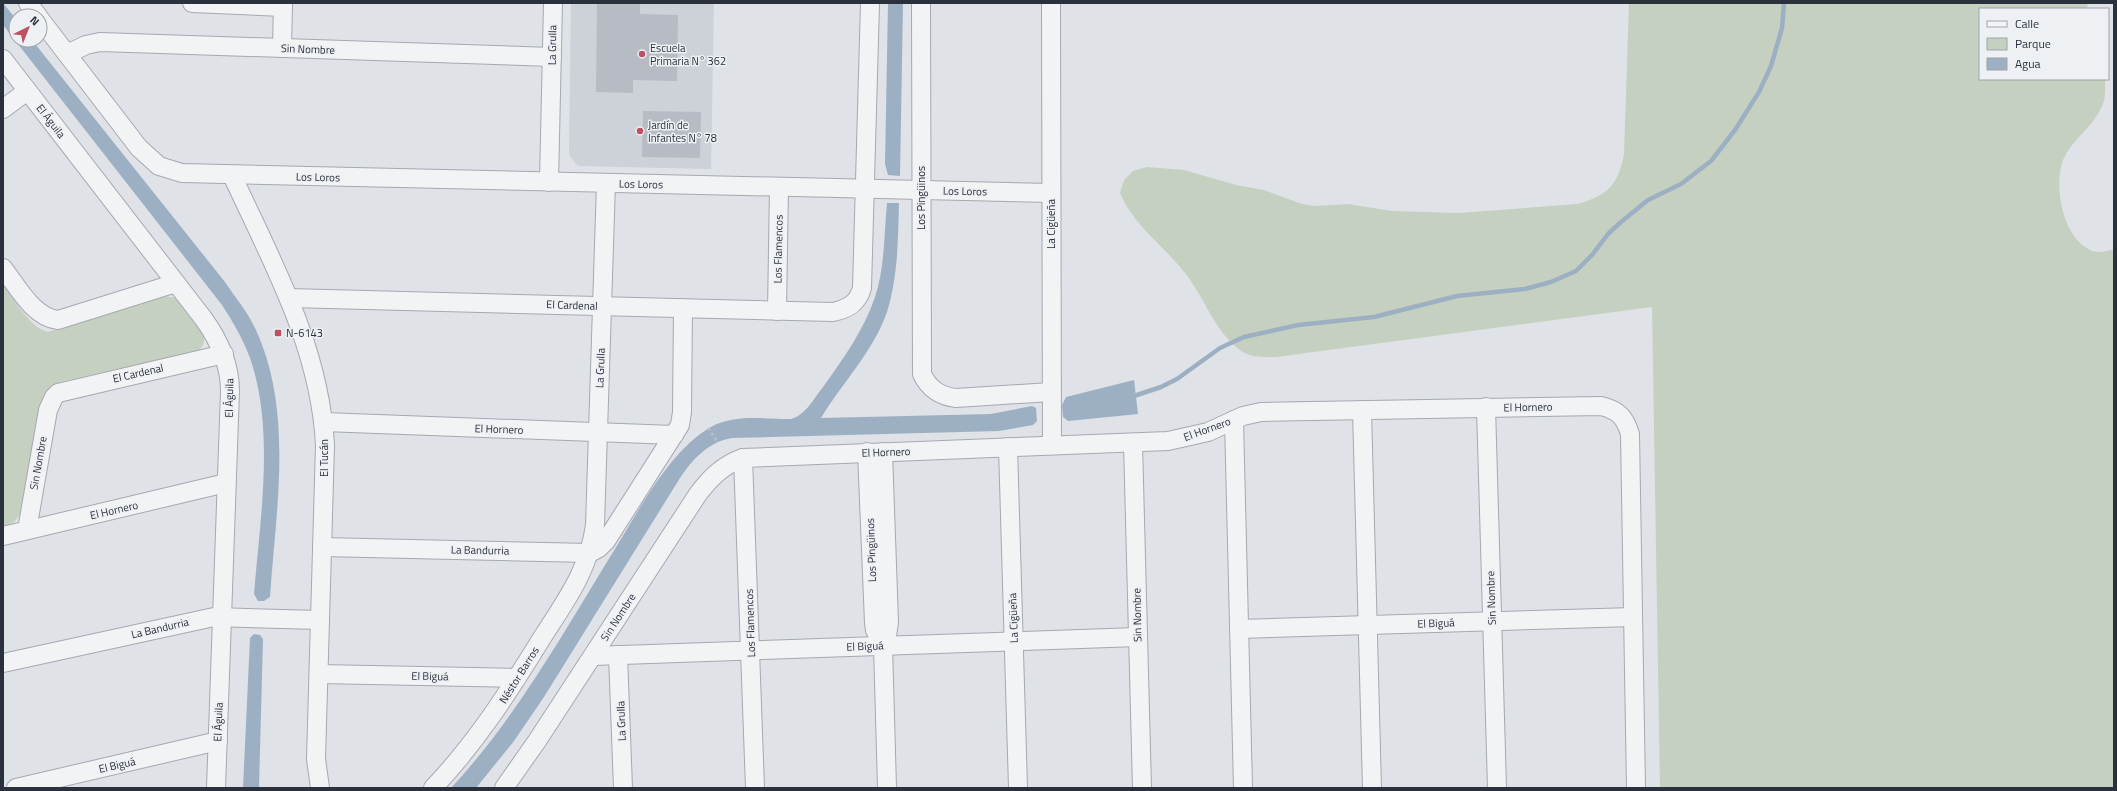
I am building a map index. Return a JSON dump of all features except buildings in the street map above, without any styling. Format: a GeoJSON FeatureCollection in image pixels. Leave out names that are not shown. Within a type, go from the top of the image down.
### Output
{"type":"FeatureCollection","features":[{"type":"Feature","properties":{"kind":"street"},"geometry":{"type":"LineString","coordinates":[[192,3],[283,5],[282,48]]}},
{"type":"Feature","properties":{"kind":"street","name":"La Grulla"},"geometry":{"type":"LineString","coordinates":[[549,182],[553,3]]}},
{"type":"Feature","properties":{"kind":"street"},"geometry":{"type":"LineString","coordinates":[[865,189],[870,3]]}},
{"type":"Feature","properties":{"kind":"street","name":"Los Pingüinos"},"geometry":{"type":"LineString","coordinates":[[920,3],[921,367],[926,383],[940,394],[956,398],[1052,392]]}},
{"type":"Feature","properties":{"kind":"street","name":"La Cigüeña"},"geometry":{"type":"LineString","coordinates":[[1051,3],[1052,445]]}},
{"type":"Feature","properties":{"kind":"street"},"geometry":{"type":"LineString","coordinates":[[48,29],[139,148],[159,166],[182,173],[232,175]]}},
{"type":"Feature","properties":{"kind":"street","name":"Sin Nombre"},"geometry":{"type":"LineString","coordinates":[[67,54],[86,45],[100,42],[552,57]]}},
{"type":"Feature","properties":{"kind":"street","name":"El Águila"},"geometry":{"type":"LineString","coordinates":[[3,59],[213,331],[224,354],[230,377],[216,788]]}},
{"type":"Feature","properties":{"kind":"street"},"geometry":{"type":"LineString","coordinates":[[3,109],[27,91]]}},
{"type":"Feature","properties":{"kind":"street","name":"Los Loros"},"geometry":{"type":"LineString","coordinates":[[232,175],[1051,193]]}},
{"type":"Feature","properties":{"kind":"street","name":"El Tucán"},"geometry":{"type":"LineString","coordinates":[[232,175],[289,298],[314,369],[324,422],[316,759],[320,788]]}},
{"type":"Feature","properties":{"kind":"street","name":"La Grulla"},"geometry":{"type":"LineString","coordinates":[[590,553],[595,525],[606,183]]}},
{"type":"Feature","properties":{"kind":"street","name":"Los Flamencos"},"geometry":{"type":"LineString","coordinates":[[777,311],[779,187]]}},
{"type":"Feature","properties":{"kind":"street","name":"El Cardenal"},"geometry":{"type":"LineString","coordinates":[[289,298],[833,312],[853,304],[862,288],[865,189]]}},
{"type":"Feature","properties":{"kind":"street"},"geometry":{"type":"LineString","coordinates":[[3,268],[32,306],[40,314],[49,319],[67,318],[176,283]]}},
{"type":"Feature","properties":{"kind":"street"},"geometry":{"type":"LineString","coordinates":[[590,553],[599,548],[606,541],[680,425],[682,412],[683,308]]}},
{"type":"Feature","properties":{"kind":"street","name":"El Cardenal"},"geometry":{"type":"LineString","coordinates":[[54,397],[64,390],[224,354]]}},
{"type":"Feature","properties":{"kind":"street","name":"Sin Nombre"},"geometry":{"type":"LineString","coordinates":[[27,530],[48,410],[54,397]]}},
{"type":"Feature","properties":{"kind":"street","name":"El Hornero"},"geometry":{"type":"LineString","coordinates":[[743,458],[1168,441],[1188,438],[1208,432],[1234,420],[1261,412],[1601,406],[1611,408],[1621,414],[1627,423],[1630,434],[1633,617]]}},
{"type":"Feature","properties":{"kind":"street","name":"Sin Nombre"},"geometry":{"type":"LineString","coordinates":[[1486,407],[1497,788]]}},
{"type":"Feature","properties":{"kind":"street"},"geometry":{"type":"LineString","coordinates":[[1362,410],[1372,788]]}},
{"type":"Feature","properties":{"kind":"street"},"geometry":{"type":"LineString","coordinates":[[1234,420],[1243,788]]}},
{"type":"Feature","properties":{"kind":"street","name":"El Hornero"},"geometry":{"type":"LineString","coordinates":[[324,422],[674,435]]}},
{"type":"Feature","properties":{"kind":"street","name":"Sin Nombre"},"geometry":{"type":"LineString","coordinates":[[1133,443],[1142,788]]}},
{"type":"Feature","properties":{"kind":"street","name":"La Cigüeña"},"geometry":{"type":"LineString","coordinates":[[1008,447],[1018,788]]}},
{"type":"Feature","properties":{"kind":"street","name":"Los Pingüinos"},"geometry":{"type":"LineString","coordinates":[[875,452],[874,623],[875,630],[883,646],[887,788]]}},
{"type":"Feature","properties":{"kind":"street","name":"Sin Nombre"},"geometry":{"type":"LineString","coordinates":[[504,788],[593,656],[707,481],[730,463],[743,458]]}},
{"type":"Feature","properties":{"kind":"street","name":"Los Flamencos"},"geometry":{"type":"LineString","coordinates":[[743,458],[755,788]]}},
{"type":"Feature","properties":{"kind":"street","name":"El Hornero"},"geometry":{"type":"LineString","coordinates":[[3,536],[226,483]]}},
{"type":"Feature","properties":{"kind":"street","name":"La Bandurria"},"geometry":{"type":"LineString","coordinates":[[322,547],[590,553]]}},
{"type":"Feature","properties":{"kind":"street","name":"Néstor Barros"},"geometry":{"type":"LineString","coordinates":[[433,788],[483,728],[517,678],[577,581],[590,553]]}},
{"type":"Feature","properties":{"kind":"street","name":"La Bandurria"},"geometry":{"type":"LineString","coordinates":[[3,663],[204,618],[222,616],[320,620]]}},
{"type":"Feature","properties":{"kind":"street"},"geometry":{"type":"LineString","coordinates":[[1633,617],[1636,788]]}},
{"type":"Feature","properties":{"kind":"street","name":"El Biguá"},"geometry":{"type":"LineString","coordinates":[[1239,629],[1633,617]]}},
{"type":"Feature","properties":{"kind":"street","name":"El Biguá"},"geometry":{"type":"LineString","coordinates":[[593,656],[1138,637]]}},
{"type":"Feature","properties":{"kind":"street","name":"La Grulla"},"geometry":{"type":"LineString","coordinates":[[618,655],[623,788]]}},
{"type":"Feature","properties":{"kind":"street","name":"El Biguá"},"geometry":{"type":"LineString","coordinates":[[319,674],[517,678]]}},
{"type":"Feature","properties":{"kind":"street","name":"El Biguá"},"geometry":{"type":"LineString","coordinates":[[16,788],[218,741]]}},
{"type":"Feature","properties":{"kind":"street","name":"El Tucán"},"geometry":{"type":"LineString","coordinates":[[307,788],[316,759]]}},
{"type":"Feature","properties":{"kind":"path"},"geometry":{"type":"LineString","coordinates":[[708,428],[718,441]]}},
{"type":"Feature","properties":{"kind":"shaded area","name":"Escuela Primaria N° 362"},"geometry":{"type":"Polygon","coordinates":[[[571,3],[714,3],[711,169],[578,166],[569,155],[571,3]]]}},
{"type":"Feature","properties":{"kind":"green space"},"geometry":{"type":"Polygon","coordinates":[[[1629,3],[2087,3],[2088,8],[1979,8],[1979,80],[2105,80],[2105,96],[2102,106],[2093,121],[2070,147],[2062,163],[2059,186],[2063,211],[2067,224],[2073,235],[2081,244],[2090,250],[2102,252],[2114,249],[2114,788],[1660,788],[1652,307],[1276,357],[1253,356],[1240,350],[1223,333],[1185,273],[1141,226],[1126,205],[1120,193],[1124,180],[1133,171],[1147,167],[1184,170],[1236,185],[1264,190],[1302,204],[1315,206],[1348,204],[1392,211],[1459,213],[1578,204],[1597,197],[1610,187],[1615,181],[1622,165],[1624,154],[1629,3]]]}},
{"type":"Feature","properties":{"kind":"green space"},"geometry":{"type":"Polygon","coordinates":[[[3,285],[29,319],[35,325],[48,332],[164,296],[176,298],[187,310],[203,332],[204,340],[202,346],[196,352],[59,382],[47,390],[42,404],[20,515],[14,522],[3,527],[3,285]]]}},
{"type":"Feature","properties":{"kind":"water"},"geometry":{"type":"Polygon","coordinates":[[[3,3],[8,9],[8,31],[3,25],[3,3]]]}},
{"type":"Feature","properties":{"kind":"water"},"geometry":{"type":"Polygon","coordinates":[[[888,3],[903,3],[900,176],[888,175],[885,164],[888,3]]]}},
{"type":"Feature","properties":{"kind":"water"},"geometry":{"type":"Polygon","coordinates":[[[21,48],[38,48],[225,282],[245,310],[255,328],[267,360],[275,393],[278,426],[279,460],[276,529],[270,597],[264,601],[258,601],[254,594],[264,475],[262,415],[258,386],[247,351],[238,331],[222,305],[21,48]]]}},
{"type":"Feature","properties":{"kind":"water"},"geometry":{"type":"Polygon","coordinates":[[[887,203],[899,203],[898,245],[891,299],[881,327],[874,341],[821,418],[991,414],[1032,406],[1036,408],[1037,421],[1033,425],[999,431],[732,438],[723,440],[708,447],[690,464],[680,478],[544,697],[514,741],[476,788],[451,788],[474,762],[517,706],[555,647],[642,504],[667,468],[681,452],[695,438],[711,427],[720,423],[729,420],[750,418],[791,419],[801,414],[813,401],[859,333],[875,297],[881,274],[887,203]]]}},
{"type":"Feature","properties":{"kind":"water"},"geometry":{"type":"Polygon","coordinates":[[[1134,380],[1138,414],[1068,421],[1063,417],[1062,405],[1066,397],[1134,380]]]}},
{"type":"Feature","properties":{"kind":"water"},"geometry":{"type":"Polygon","coordinates":[[[254,634],[260,635],[263,639],[259,788],[243,788],[250,638],[254,634]]]}},
{"type":"Feature","properties":{"kind":"waterway"},"geometry":{"type":"LineString","coordinates":[[1131,397],[1161,387],[1177,379],[1220,348],[1244,337],[1298,325],[1374,317],[1457,296],[1525,289],[1551,282],[1576,271],[1592,255],[1608,234],[1621,222],[1648,200],[1681,184],[1711,161],[1735,130],[1759,92],[1771,66],[1782,28],[1784,3]]}},
{"type":"Feature","properties":{"kind":"place","name":"Escuela Primaria N° 362"},"geometry":{"type":"Point","coordinates":[642,54]}},
{"type":"Feature","properties":{"kind":"place","name":"Jardín de Infantes N° 78"},"geometry":{"type":"Point","coordinates":[640,131]}},
{"type":"Feature","properties":{"kind":"place","name":"N-6143"},"geometry":{"type":"Point","coordinates":[278,333]}}]}
